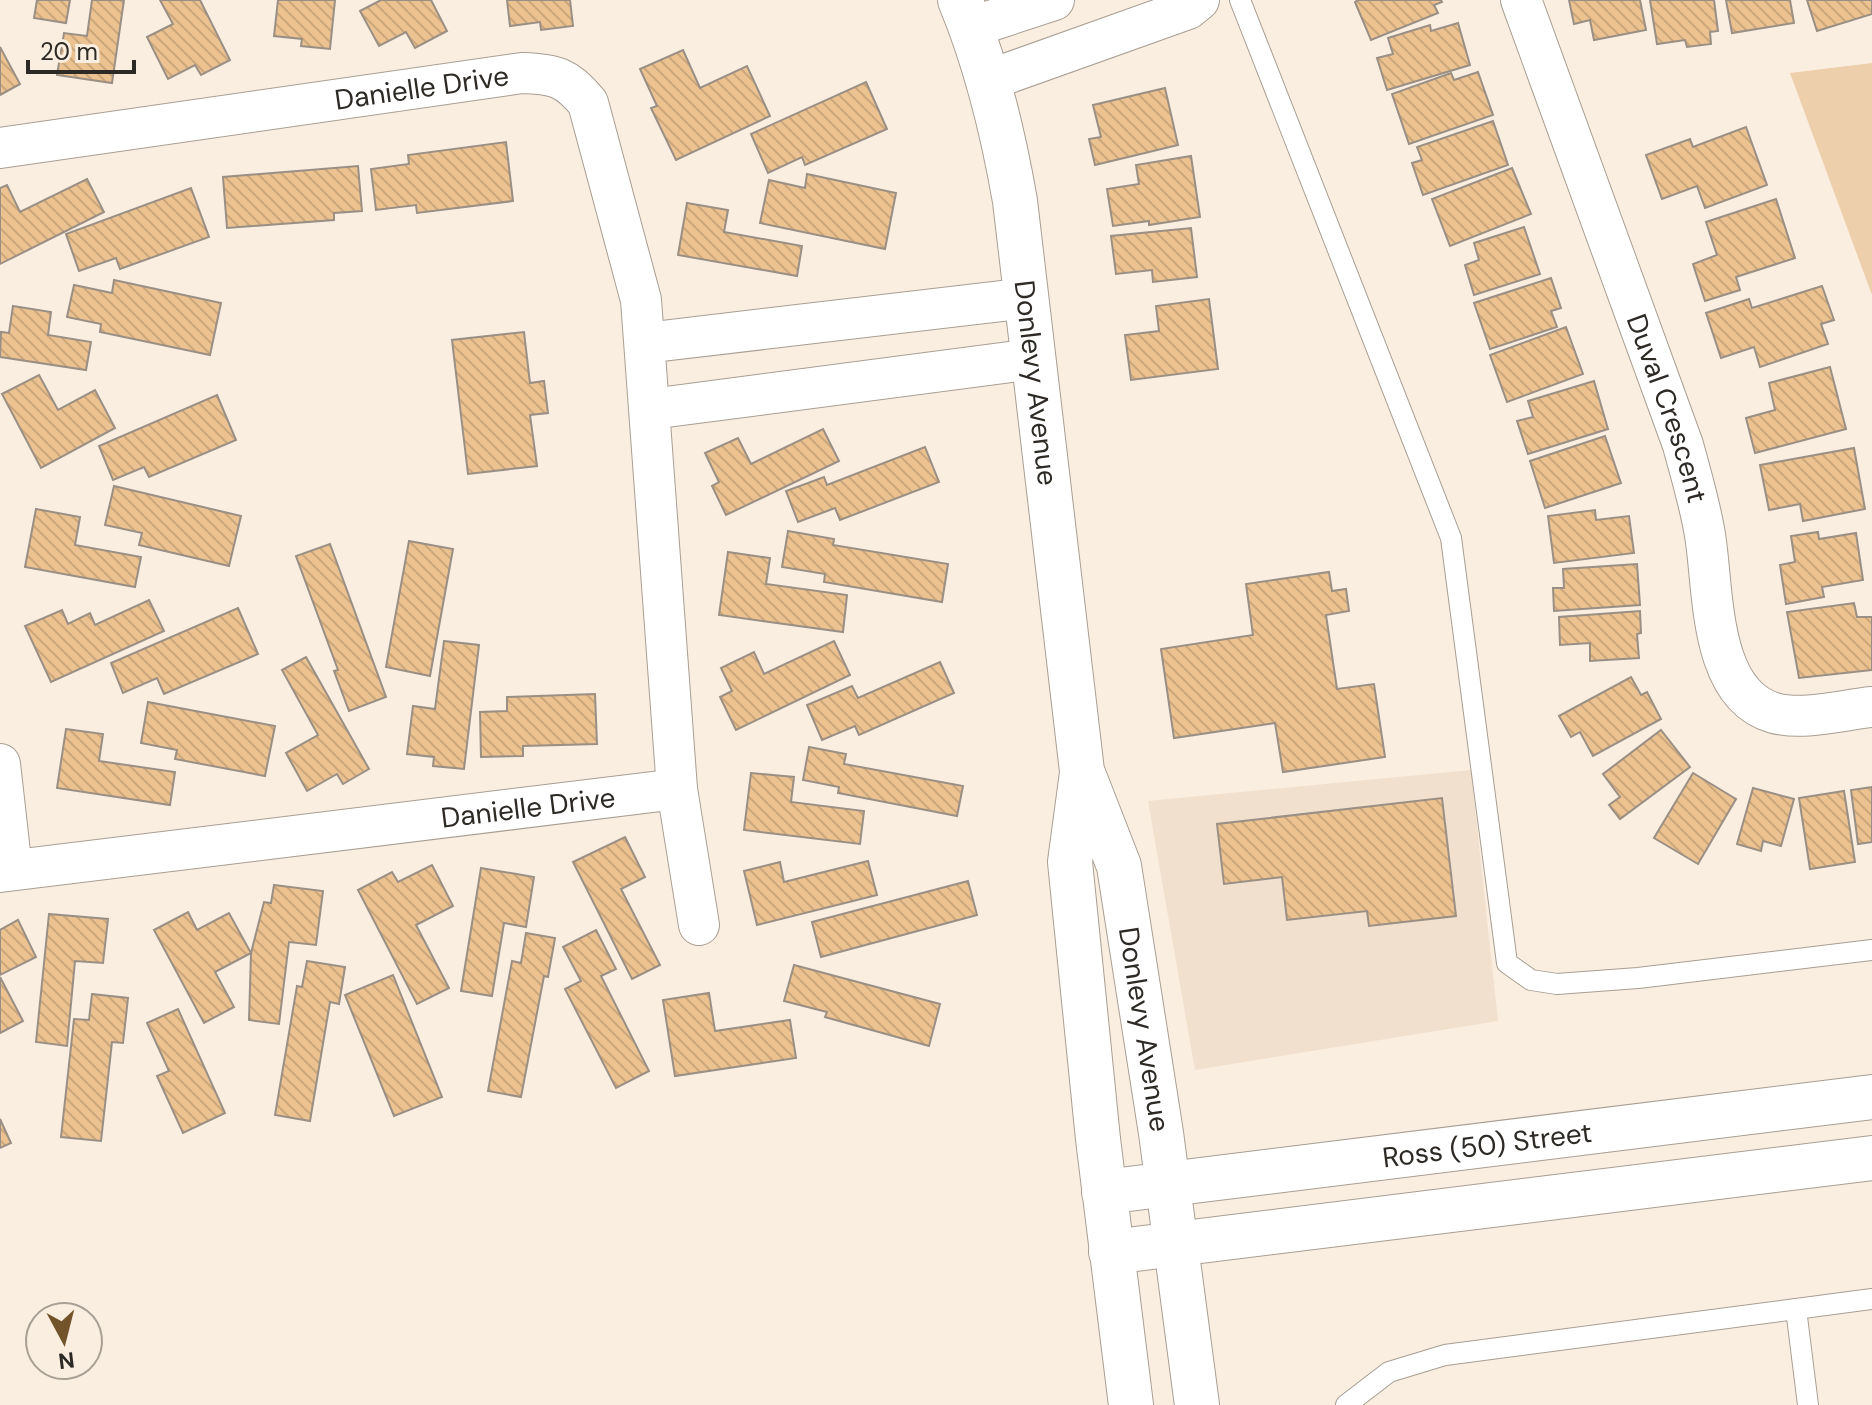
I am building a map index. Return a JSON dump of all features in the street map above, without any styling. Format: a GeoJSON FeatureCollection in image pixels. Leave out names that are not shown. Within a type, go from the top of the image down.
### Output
{"type":"FeatureCollection","features":[{"type":"Feature","properties":{"kind":"street"},"geometry":{"type":"LineString","coordinates":[[966,13],[1054,0]]}},
{"type":"Feature","properties":{"kind":"street"},"geometry":{"type":"LineString","coordinates":[[989,80],[1188,9],[1199,0]]}},
{"type":"Feature","properties":{"kind":"street","name":"Duval Crescent"},"geometry":{"type":"LineString","coordinates":[[1521,0],[1683,445],[1697,493],[1710,564],[1717,634],[1730,674],[1739,691],[1756,705],[1776,713],[1798,715],[1872,707]]}},
{"type":"Feature","properties":{"kind":"street","name":"Donlevy Avenue"},"geometry":{"type":"LineString","coordinates":[[966,13],[989,80],[1004,139],[1027,298],[1082,771],[1070,862],[1104,1192],[1131,1405]]}},
{"type":"Feature","properties":{"kind":"street","name":"Danielle Drive"},"geometry":{"type":"LineString","coordinates":[[0,148],[522,73],[552,74],[575,87],[588,103],[641,300],[677,789],[6,871]]}},
{"type":"Feature","properties":{"kind":"street"},"geometry":{"type":"LineString","coordinates":[[645,343],[1027,298]]}},
{"type":"Feature","properties":{"kind":"street"},"geometry":{"type":"LineString","coordinates":[[651,409],[1033,359]]}},
{"type":"Feature","properties":{"kind":"street"},"geometry":{"type":"LineString","coordinates":[[0,764],[6,871]]}},
{"type":"Feature","properties":{"kind":"street","name":"Donlevy Avenue"},"geometry":{"type":"LineString","coordinates":[[1082,771],[1119,866],[1161,1133],[1197,1405]]}},
{"type":"Feature","properties":{"kind":"street"},"geometry":{"type":"LineString","coordinates":[[677,789],[699,925]]}},
{"type":"Feature","properties":{"kind":"street","name":"Ross (50) Street"},"geometry":{"type":"LineString","coordinates":[[1104,1192],[1872,1097]]}},
{"type":"Feature","properties":{"kind":"street"},"geometry":{"type":"LineString","coordinates":[[1111,1252],[1872,1158]]}},
{"type":"Feature","properties":{"kind":"lane"},"geometry":{"type":"LineString","coordinates":[[1240,0],[1451,538],[1507,963],[1531,980],[1557,984],[1638,978],[1872,950]]}},
{"type":"Feature","properties":{"kind":"lane"},"geometry":{"type":"LineString","coordinates":[[1346,1405],[1389,1372],[1445,1355],[1872,1299]]}},
{"type":"Feature","properties":{"kind":"lane"},"geometry":{"type":"LineString","coordinates":[[1796,1309],[1808,1405]]}},
{"type":"Feature","properties":{"kind":"shaded area"},"geometry":{"type":"Polygon","coordinates":[[[1872,63],[1872,295],[1790,73],[1872,63]]]}},
{"type":"Feature","properties":{"kind":"shaded area"},"geometry":{"type":"Polygon","coordinates":[[[1471,770],[1498,1021],[1195,1070],[1148,801],[1471,770]]]}},
{"type":"Feature","properties":{"kind":"building"},"geometry":{"type":"Polygon","coordinates":[[[37,0],[70,0],[66,23],[34,18],[37,0]]]}},
{"type":"Feature","properties":{"kind":"building"},"geometry":{"type":"Polygon","coordinates":[[[92,0],[124,0],[112,83],[57,75],[64,33],[87,36],[92,0]]]}},
{"type":"Feature","properties":{"kind":"building"},"geometry":{"type":"Polygon","coordinates":[[[160,0],[200,0],[230,60],[201,75],[195,65],[168,79],[147,37],[173,24],[160,0]]]}},
{"type":"Feature","properties":{"kind":"building"},"geometry":{"type":"Polygon","coordinates":[[[278,0],[335,0],[330,49],[301,46],[302,39],[274,36],[278,0]]]}},
{"type":"Feature","properties":{"kind":"building"},"geometry":{"type":"Polygon","coordinates":[[[381,0],[431,0],[447,31],[415,48],[406,32],[379,46],[360,11],[381,0]]]}},
{"type":"Feature","properties":{"kind":"building"},"geometry":{"type":"Polygon","coordinates":[[[507,0],[570,0],[573,26],[541,30],[540,22],[510,26],[507,0]]]}},
{"type":"Feature","properties":{"kind":"building"},"geometry":{"type":"Polygon","coordinates":[[[1569,0],[1640,0],[1646,30],[1594,40],[1590,20],[1574,24],[1569,0]]]}},
{"type":"Feature","properties":{"kind":"building"},"geometry":{"type":"Polygon","coordinates":[[[1650,0],[1714,0],[1718,31],[1710,32],[1711,44],[1687,47],[1685,40],[1657,44],[1650,0]]]}},
{"type":"Feature","properties":{"kind":"building"},"geometry":{"type":"Polygon","coordinates":[[[1726,0],[1790,0],[1794,23],[1732,33],[1726,0]]]}},
{"type":"Feature","properties":{"kind":"building"},"geometry":{"type":"Polygon","coordinates":[[[1807,0],[1872,0],[1872,14],[1817,31],[1807,0]]]}},
{"type":"Feature","properties":{"kind":"building"},"geometry":{"type":"Polygon","coordinates":[[[1355,2],[1442,2],[1434,5],[1438,13],[1371,40],[1355,2]]]}},
{"type":"Feature","properties":{"kind":"building"},"geometry":{"type":"Polygon","coordinates":[[[1458,23],[1470,65],[1387,90],[1377,58],[1393,54],[1388,38],[1430,25],[1431,31],[1458,23]]]}},
{"type":"Feature","properties":{"kind":"building"},"geometry":{"type":"Polygon","coordinates":[[[0,47],[20,84],[0,95],[0,47]]]}},
{"type":"Feature","properties":{"kind":"building"},"geometry":{"type":"Polygon","coordinates":[[[683,50],[700,88],[747,66],[770,116],[676,160],[651,108],[657,106],[640,69],[683,50]]]}},
{"type":"Feature","properties":{"kind":"building"},"geometry":{"type":"Polygon","coordinates":[[[1478,72],[1493,115],[1409,144],[1392,94],[1451,73],[1454,80],[1478,72]]]}},
{"type":"Feature","properties":{"kind":"building"},"geometry":{"type":"Polygon","coordinates":[[[866,82],[887,129],[805,165],[802,157],[768,173],[751,134],[866,82]]]}},
{"type":"Feature","properties":{"kind":"building"},"geometry":{"type":"Polygon","coordinates":[[[1165,88],[1178,145],[1095,165],[1089,139],[1101,137],[1093,105],[1165,88]]]}},
{"type":"Feature","properties":{"kind":"building"},"geometry":{"type":"Polygon","coordinates":[[[1493,121],[1508,165],[1423,195],[1412,163],[1422,160],[1417,147],[1493,121]]]}},
{"type":"Feature","properties":{"kind":"building"},"geometry":{"type":"Polygon","coordinates":[[[1746,127],[1767,185],[1705,208],[1697,186],[1662,199],[1646,155],[1690,139],[1693,147],[1746,127]]]}},
{"type":"Feature","properties":{"kind":"building"},"geometry":{"type":"Polygon","coordinates":[[[506,142],[513,201],[417,213],[416,205],[376,210],[371,169],[409,164],[408,155],[506,142]]]}},
{"type":"Feature","properties":{"kind":"building"},"geometry":{"type":"Polygon","coordinates":[[[1191,156],[1200,217],[1149,225],[1149,221],[1113,226],[1107,189],[1139,184],[1136,165],[1191,156]]]}},
{"type":"Feature","properties":{"kind":"building"},"geometry":{"type":"Polygon","coordinates":[[[358,166],[362,211],[334,213],[334,220],[227,228],[223,177],[358,166]]]}},
{"type":"Feature","properties":{"kind":"building"},"geometry":{"type":"Polygon","coordinates":[[[1512,168],[1531,214],[1450,246],[1432,199],[1512,168]]]}},
{"type":"Feature","properties":{"kind":"building"},"geometry":{"type":"Polygon","coordinates":[[[807,174],[896,193],[885,249],[760,223],[769,180],[805,188],[807,174]]]}},
{"type":"Feature","properties":{"kind":"building"},"geometry":{"type":"Polygon","coordinates":[[[87,179],[104,212],[0,264],[0,188],[7,185],[20,212],[87,179]]]}},
{"type":"Feature","properties":{"kind":"building"},"geometry":{"type":"Polygon","coordinates":[[[191,188],[209,237],[120,269],[116,258],[79,271],[66,234],[191,188]]]}},
{"type":"Feature","properties":{"kind":"building"},"geometry":{"type":"Polygon","coordinates":[[[1776,199],[1795,258],[1736,277],[1740,290],[1705,301],[1693,264],[1717,255],[1706,222],[1776,199]]]}},
{"type":"Feature","properties":{"kind":"building"},"geometry":{"type":"Polygon","coordinates":[[[687,203],[728,210],[724,232],[802,246],[797,276],[678,255],[687,203]]]}},
{"type":"Feature","properties":{"kind":"building"},"geometry":{"type":"Polygon","coordinates":[[[1524,227],[1540,274],[1474,295],[1465,265],[1479,260],[1474,243],[1524,227]]]}},
{"type":"Feature","properties":{"kind":"building"},"geometry":{"type":"Polygon","coordinates":[[[1191,228],[1197,277],[1153,282],[1152,270],[1116,274],[1111,236],[1191,228]]]}},
{"type":"Feature","properties":{"kind":"building"},"geometry":{"type":"Polygon","coordinates":[[[1551,278],[1561,308],[1551,311],[1557,327],[1490,349],[1474,303],[1551,278]]]}},
{"type":"Feature","properties":{"kind":"building"},"geometry":{"type":"Polygon","coordinates":[[[114,280],[221,303],[210,355],[100,332],[101,324],[67,317],[74,285],[112,293],[114,280]]]}},
{"type":"Feature","properties":{"kind":"building"},"geometry":{"type":"Polygon","coordinates":[[[1822,286],[1834,320],[1821,324],[1828,344],[1760,367],[1754,347],[1721,358],[1706,313],[1749,299],[1752,308],[1822,286]]]}},
{"type":"Feature","properties":{"kind":"building"},"geometry":{"type":"Polygon","coordinates":[[[1209,299],[1218,369],[1131,380],[1125,335],[1159,331],[1156,306],[1209,299]]]}},
{"type":"Feature","properties":{"kind":"building"},"geometry":{"type":"Polygon","coordinates":[[[13,306],[51,312],[48,335],[91,342],[86,370],[0,357],[1,332],[9,333],[13,306]]]}},
{"type":"Feature","properties":{"kind":"building"},"geometry":{"type":"Polygon","coordinates":[[[1566,327],[1583,374],[1507,402],[1490,355],[1566,327]]]}},
{"type":"Feature","properties":{"kind":"building"},"geometry":{"type":"Polygon","coordinates":[[[524,332],[530,383],[544,381],[548,413],[530,415],[537,466],[468,474],[452,340],[524,332]]]}},
{"type":"Feature","properties":{"kind":"building"},"geometry":{"type":"Polygon","coordinates":[[[1830,367],[1846,429],[1755,453],[1746,418],[1775,410],[1769,383],[1830,367]]]}},
{"type":"Feature","properties":{"kind":"building"},"geometry":{"type":"Polygon","coordinates":[[[39,375],[58,410],[95,390],[115,428],[41,468],[2,394],[39,375]]]}},
{"type":"Feature","properties":{"kind":"building"},"geometry":{"type":"Polygon","coordinates":[[[1594,381],[1608,429],[1528,454],[1517,421],[1533,417],[1528,401],[1594,381]]]}},
{"type":"Feature","properties":{"kind":"building"},"geometry":{"type":"Polygon","coordinates":[[[217,395],[236,440],[149,477],[144,467],[113,480],[99,446],[217,395]]]}},
{"type":"Feature","properties":{"kind":"building"},"geometry":{"type":"Polygon","coordinates":[[[823,429],[839,461],[726,515],[712,486],[719,482],[705,453],[738,438],[751,464],[823,429]]]}},
{"type":"Feature","properties":{"kind":"building"},"geometry":{"type":"Polygon","coordinates":[[[1605,436],[1621,483],[1545,508],[1530,461],[1605,436]]]}},
{"type":"Feature","properties":{"kind":"building"},"geometry":{"type":"Polygon","coordinates":[[[925,447],[939,482],[840,520],[835,508],[798,522],[786,491],[824,477],[827,485],[925,447]]]}},
{"type":"Feature","properties":{"kind":"building"},"geometry":{"type":"Polygon","coordinates":[[[1854,448],[1865,509],[1803,521],[1800,504],[1769,510],[1760,465],[1854,448]]]}},
{"type":"Feature","properties":{"kind":"building"},"geometry":{"type":"Polygon","coordinates":[[[114,486],[241,516],[229,566],[139,545],[142,533],[105,525],[114,486]]]}},
{"type":"Feature","properties":{"kind":"building"},"geometry":{"type":"Polygon","coordinates":[[[36,509],[80,517],[75,545],[141,557],[135,587],[25,567],[36,509]]]}},
{"type":"Feature","properties":{"kind":"building"},"geometry":{"type":"Polygon","coordinates":[[[1595,510],[1596,520],[1629,516],[1634,553],[1554,563],[1548,516],[1595,510]]]}},
{"type":"Feature","properties":{"kind":"building"},"geometry":{"type":"Polygon","coordinates":[[[788,531],[834,539],[833,545],[948,564],[942,602],[824,582],[825,574],[782,567],[788,531]]]}},
{"type":"Feature","properties":{"kind":"building"},"geometry":{"type":"Polygon","coordinates":[[[1818,532],[1819,539],[1856,533],[1863,580],[1822,587],[1824,597],[1786,604],[1780,565],[1795,562],[1791,536],[1818,532]]]}},
{"type":"Feature","properties":{"kind":"building"},"geometry":{"type":"Polygon","coordinates":[[[409,541],[453,549],[430,676],[386,667],[409,541]]]}},
{"type":"Feature","properties":{"kind":"building"},"geometry":{"type":"Polygon","coordinates":[[[330,544],[386,697],[349,711],[334,671],[338,670],[296,556],[330,544]]]}},
{"type":"Feature","properties":{"kind":"building"},"geometry":{"type":"Polygon","coordinates":[[[728,552],[770,558],[766,584],[847,595],[843,632],[719,615],[728,552]]]}},
{"type":"Feature","properties":{"kind":"building"},"geometry":{"type":"Polygon","coordinates":[[[1637,564],[1640,605],[1554,611],[1553,588],[1564,588],[1563,569],[1637,564]]]}},
{"type":"Feature","properties":{"kind":"building"},"geometry":{"type":"Polygon","coordinates":[[[1329,572],[1332,591],[1346,589],[1349,611],[1326,615],[1337,689],[1374,684],[1385,757],[1283,772],[1275,723],[1174,738],[1161,649],[1253,635],[1246,584],[1329,572]]]}},
{"type":"Feature","properties":{"kind":"building"},"geometry":{"type":"Polygon","coordinates":[[[149,600],[164,631],[51,682],[25,626],[62,610],[68,624],[90,613],[95,625],[149,600]]]}},
{"type":"Feature","properties":{"kind":"building"},"geometry":{"type":"Polygon","coordinates":[[[1854,603],[1857,617],[1872,617],[1872,670],[1799,678],[1787,612],[1854,603]]]}},
{"type":"Feature","properties":{"kind":"building"},"geometry":{"type":"Polygon","coordinates":[[[238,608],[258,654],[164,694],[157,678],[123,693],[111,663],[238,608]]]}},
{"type":"Feature","properties":{"kind":"building"},"geometry":{"type":"Polygon","coordinates":[[[1640,611],[1641,633],[1637,634],[1639,658],[1590,661],[1590,643],[1560,645],[1559,617],[1640,611]]]}},
{"type":"Feature","properties":{"kind":"building"},"geometry":{"type":"Polygon","coordinates":[[[444,641],[479,645],[464,769],[433,766],[434,757],[407,754],[413,706],[435,709],[444,641]]]}},
{"type":"Feature","properties":{"kind":"building"},"geometry":{"type":"Polygon","coordinates":[[[834,641],[850,675],[736,730],[720,697],[732,691],[721,668],[754,652],[764,674],[834,641]]]}},
{"type":"Feature","properties":{"kind":"building"},"geometry":{"type":"Polygon","coordinates":[[[306,657],[369,769],[343,784],[337,774],[307,791],[286,753],[318,735],[282,670],[306,657]]]}},
{"type":"Feature","properties":{"kind":"building"},"geometry":{"type":"Polygon","coordinates":[[[940,662],[954,693],[859,735],[855,726],[822,740],[807,705],[852,686],[858,698],[940,662]]]}},
{"type":"Feature","properties":{"kind":"building"},"geometry":{"type":"Polygon","coordinates":[[[1631,677],[1641,695],[1647,692],[1661,719],[1593,756],[1580,732],[1571,737],[1559,716],[1631,677]]]}},
{"type":"Feature","properties":{"kind":"building"},"geometry":{"type":"Polygon","coordinates":[[[595,694],[597,744],[523,746],[523,756],[481,757],[480,712],[507,711],[507,697],[595,694]]]}},
{"type":"Feature","properties":{"kind":"building"},"geometry":{"type":"Polygon","coordinates":[[[148,702],[275,726],[265,776],[175,759],[177,750],[141,743],[148,702]]]}},
{"type":"Feature","properties":{"kind":"building"},"geometry":{"type":"Polygon","coordinates":[[[66,729],[103,734],[99,761],[175,772],[170,805],[57,788],[66,729]]]}},
{"type":"Feature","properties":{"kind":"building"},"geometry":{"type":"Polygon","coordinates":[[[1661,730],[1690,767],[1620,819],[1609,805],[1620,797],[1603,774],[1661,730]]]}},
{"type":"Feature","properties":{"kind":"building"},"geometry":{"type":"Polygon","coordinates":[[[809,747],[846,754],[844,764],[963,786],[957,816],[838,793],[839,787],[803,780],[809,747]]]}},
{"type":"Feature","properties":{"kind":"building"},"geometry":{"type":"Polygon","coordinates":[[[751,773],[794,777],[791,802],[864,811],[860,844],[744,830],[751,773]]]}},
{"type":"Feature","properties":{"kind":"building"},"geometry":{"type":"Polygon","coordinates":[[[1693,773],[1736,799],[1698,864],[1654,838],[1693,773]]]}},
{"type":"Feature","properties":{"kind":"building"},"geometry":{"type":"Polygon","coordinates":[[[1872,787],[1872,842],[1858,844],[1851,790],[1872,787]]]}},
{"type":"Feature","properties":{"kind":"building"},"geometry":{"type":"Polygon","coordinates":[[[1753,788],[1794,799],[1781,846],[1763,841],[1761,851],[1737,844],[1753,788]]]}},
{"type":"Feature","properties":{"kind":"building"},"geometry":{"type":"Polygon","coordinates":[[[1844,791],[1855,862],[1810,869],[1799,798],[1844,791]]]}},
{"type":"Feature","properties":{"kind":"building"},"geometry":{"type":"Polygon","coordinates":[[[1442,798],[1456,916],[1369,926],[1367,911],[1287,920],[1282,877],[1224,884],[1217,824],[1442,798]]]}},
{"type":"Feature","properties":{"kind":"building"},"geometry":{"type":"Polygon","coordinates":[[[625,837],[645,877],[621,889],[660,965],[632,979],[573,862],[625,837]]]}},
{"type":"Feature","properties":{"kind":"building"},"geometry":{"type":"Polygon","coordinates":[[[868,861],[877,895],[757,925],[744,871],[780,862],[784,882],[868,861]]]}},
{"type":"Feature","properties":{"kind":"building"},"geometry":{"type":"Polygon","coordinates":[[[432,865],[453,906],[416,925],[449,988],[417,1004],[358,890],[392,872],[398,882],[432,865]]]}},
{"type":"Feature","properties":{"kind":"building"},"geometry":{"type":"Polygon","coordinates":[[[481,868],[534,877],[526,927],[504,923],[492,996],[461,991],[481,868]]]}},
{"type":"Feature","properties":{"kind":"building"},"geometry":{"type":"Polygon","coordinates":[[[968,881],[977,915],[821,957],[812,922],[968,881]]]}},
{"type":"Feature","properties":{"kind":"building"},"geometry":{"type":"Polygon","coordinates":[[[274,885],[323,891],[316,945],[289,942],[279,1024],[249,1020],[251,953],[264,902],[271,903],[274,885]]]}},
{"type":"Feature","properties":{"kind":"building"},"geometry":{"type":"Polygon","coordinates":[[[188,912],[197,930],[229,913],[251,953],[215,972],[234,1007],[204,1023],[154,930],[188,912]]]}},
{"type":"Feature","properties":{"kind":"building"},"geometry":{"type":"Polygon","coordinates":[[[49,914],[108,919],[103,963],[75,961],[67,1046],[36,1042],[49,914]]]}},
{"type":"Feature","properties":{"kind":"building"},"geometry":{"type":"Polygon","coordinates":[[[18,920],[36,957],[0,975],[0,930],[18,920]]]}},
{"type":"Feature","properties":{"kind":"building"},"geometry":{"type":"Polygon","coordinates":[[[596,930],[616,969],[601,976],[649,1071],[616,1088],[565,989],[581,981],[563,947],[596,930]]]}},
{"type":"Feature","properties":{"kind":"building"},"geometry":{"type":"Polygon","coordinates":[[[526,933],[555,938],[548,977],[544,976],[521,1097],[488,1091],[512,961],[521,963],[526,933]]]}},
{"type":"Feature","properties":{"kind":"building"},"geometry":{"type":"Polygon","coordinates":[[[307,961],[345,967],[339,1004],[330,1002],[310,1121],[275,1115],[297,986],[302,987],[307,961]]]}},
{"type":"Feature","properties":{"kind":"building"},"geometry":{"type":"Polygon","coordinates":[[[794,965],[940,1004],[929,1046],[825,1017],[827,1012],[784,1001],[794,965]]]}},
{"type":"Feature","properties":{"kind":"building"},"geometry":{"type":"Polygon","coordinates":[[[393,975],[442,1097],[394,1116],[345,995],[393,975]]]}},
{"type":"Feature","properties":{"kind":"building"},"geometry":{"type":"Polygon","coordinates":[[[0,977],[23,1021],[0,1033],[0,977]]]}},
{"type":"Feature","properties":{"kind":"building"},"geometry":{"type":"Polygon","coordinates":[[[709,993],[715,1031],[790,1020],[796,1058],[675,1076],[663,1000],[709,993]]]}},
{"type":"Feature","properties":{"kind":"building"},"geometry":{"type":"Polygon","coordinates":[[[92,994],[128,998],[123,1043],[112,1042],[101,1141],[61,1137],[74,1019],[89,1020],[92,994]]]}},
{"type":"Feature","properties":{"kind":"building"},"geometry":{"type":"Polygon","coordinates":[[[178,1009],[225,1113],[183,1133],[157,1076],[169,1071],[147,1023],[178,1009]]]}},
{"type":"Feature","properties":{"kind":"building"},"geometry":{"type":"Polygon","coordinates":[[[0,1119],[11,1143],[0,1148],[0,1119]]]}}]}
